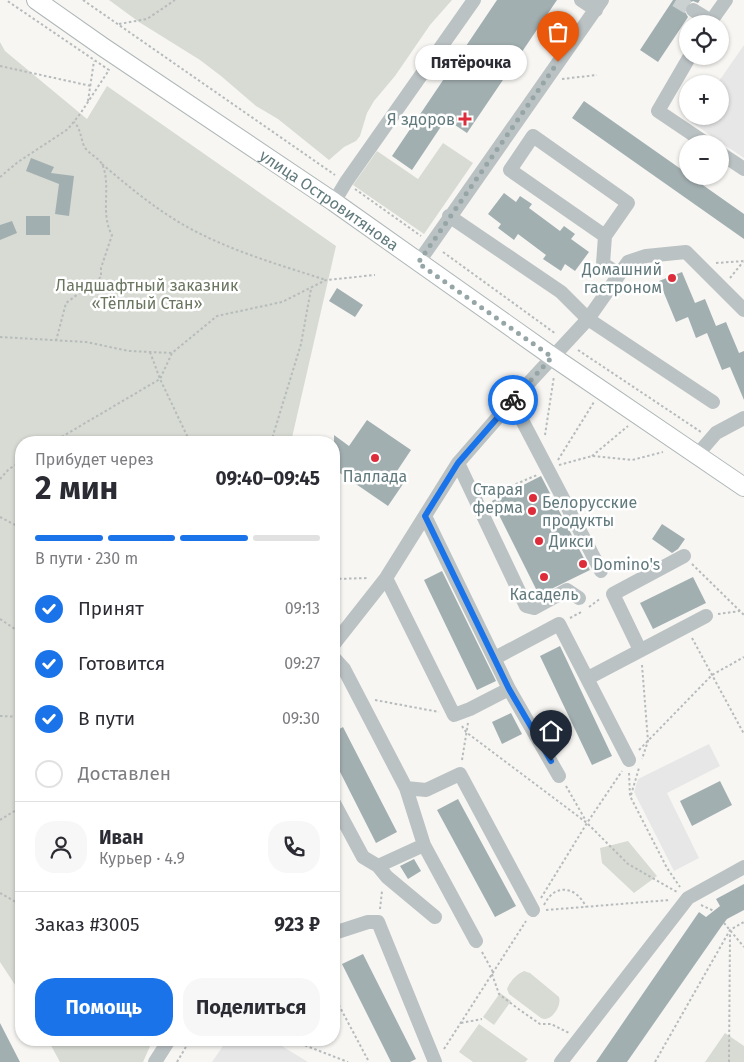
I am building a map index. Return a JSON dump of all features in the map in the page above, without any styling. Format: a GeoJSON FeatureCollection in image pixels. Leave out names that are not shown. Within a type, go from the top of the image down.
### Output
{"type":"FeatureCollection","features":[{"type":"Feature","properties":{"kind":"main road","name":"улица Островитянова"},"geometry":{"type":"LineString","coordinates":[[36,0],[334,202],[552,357],[744,487]]}},
{"type":"Feature","properties":{"kind":"street"},"geometry":{"type":"LineString","coordinates":[[334,202],[346,182],[474,0]]}},
{"type":"Feature","properties":{"kind":"street"},"geometry":{"type":"LineString","coordinates":[[418,263],[449,216],[599,5],[581,0]]}},
{"type":"Feature","properties":{"kind":"street"},"geometry":{"type":"LineString","coordinates":[[716,15],[726,0]]}},
{"type":"Feature","properties":{"kind":"street"},"geometry":{"type":"LineString","coordinates":[[692,10],[699,15]]}},
{"type":"Feature","properties":{"kind":"street"},"geometry":{"type":"LineString","coordinates":[[685,65],[658,111],[694,135]]}},
{"type":"Feature","properties":{"kind":"street"},"geometry":{"type":"LineString","coordinates":[[605,236],[510,170],[532,136],[628,203],[605,236],[603,264],[618,274]]}},
{"type":"Feature","properties":{"kind":"street"},"geometry":{"type":"LineString","coordinates":[[729,159],[744,169]]}},
{"type":"Feature","properties":{"kind":"street"},"geometry":{"type":"LineString","coordinates":[[449,216],[561,292],[588,319],[713,402]]}},
{"type":"Feature","properties":{"kind":"street"},"geometry":{"type":"LineString","coordinates":[[340,636],[386,578],[458,463],[588,319],[628,262],[646,256],[686,252],[744,310]]}},
{"type":"Feature","properties":{"kind":"street"},"geometry":{"type":"LineString","coordinates":[[512,401],[601,571]]}},
{"type":"Feature","properties":{"kind":"street"},"geometry":{"type":"LineString","coordinates":[[697,455],[716,433],[744,418]]}},
{"type":"Feature","properties":{"kind":"street"},"geometry":{"type":"LineString","coordinates":[[458,463],[526,606],[534,608],[567,590],[579,598]]}},
{"type":"Feature","properties":{"kind":"street"},"geometry":{"type":"LineString","coordinates":[[425,516],[509,689],[559,776]]}},
{"type":"Feature","properties":{"kind":"street"},"geometry":{"type":"LineString","coordinates":[[640,650],[613,594],[684,556]]}},
{"type":"Feature","properties":{"kind":"street"},"geometry":{"type":"LineString","coordinates":[[386,578],[454,715],[509,689]]}},
{"type":"Feature","properties":{"kind":"street"},"geometry":{"type":"LineString","coordinates":[[588,678],[706,616]]}},
{"type":"Feature","properties":{"kind":"street"},"geometry":{"type":"LineString","coordinates":[[495,658],[559,624],[629,760]]}},
{"type":"Feature","properties":{"kind":"street"},"geometry":{"type":"LineString","coordinates":[[340,665],[406,788],[424,844],[476,941]]}},
{"type":"Feature","properties":{"kind":"street"},"geometry":{"type":"LineString","coordinates":[[406,788],[426,790],[460,774],[533,910]]}},
{"type":"Feature","properties":{"kind":"street"},"geometry":{"type":"LineString","coordinates":[[340,814],[363,857],[378,866],[387,877],[435,916]]}},
{"type":"Feature","properties":{"kind":"street"},"geometry":{"type":"LineString","coordinates":[[378,866],[424,844]]}},
{"type":"Feature","properties":{"kind":"street"},"geometry":{"type":"LineString","coordinates":[[561,1062],[688,898],[744,867]]}},
{"type":"Feature","properties":{"kind":"street"},"geometry":{"type":"LineString","coordinates":[[340,931],[368,922],[378,922],[438,1058]]}},
{"type":"Feature","properties":{"kind":"street"},"geometry":{"type":"LineString","coordinates":[[155,1062],[165,1046]]}},
{"type":"Feature","properties":{"kind":"path"},"geometry":{"type":"LineString","coordinates":[[0,177],[18,162],[68,129],[109,70],[94,62],[6,0]]}},
{"type":"Feature","properties":{"kind":"path"},"geometry":{"type":"LineString","coordinates":[[84,0],[346,182],[566,342],[712,439]]}},
{"type":"Feature","properties":{"kind":"path"},"geometry":{"type":"LineString","coordinates":[[119,24],[146,19],[175,0]]}},
{"type":"Feature","properties":{"kind":"path"},"geometry":{"type":"LineString","coordinates":[[88,102],[94,62]]}},
{"type":"Feature","properties":{"kind":"path"},"geometry":{"type":"LineString","coordinates":[[0,66],[91,86]]}},
{"type":"Feature","properties":{"kind":"path"},"geometry":{"type":"LineString","coordinates":[[544,81],[597,75]]}},
{"type":"Feature","properties":{"kind":"path"},"geometry":{"type":"LineString","coordinates":[[74,122],[80,127],[80,136],[85,149],[136,194],[183,224],[242,252],[326,280],[375,275]]}},
{"type":"Feature","properties":{"kind":"path"},"geometry":{"type":"LineString","coordinates":[[56,341],[66,303],[101,277],[103,261],[112,234],[107,226],[106,187],[102,164]]}},
{"type":"Feature","properties":{"kind":"path"},"geometry":{"type":"LineString","coordinates":[[699,265],[744,261]]}},
{"type":"Feature","properties":{"kind":"path"},"geometry":{"type":"LineString","coordinates":[[722,288],[744,261]]}},
{"type":"Feature","properties":{"kind":"path"},"geometry":{"type":"LineString","coordinates":[[63,436],[160,379],[172,353],[216,316],[282,302],[326,280]]}},
{"type":"Feature","properties":{"kind":"path"},"geometry":{"type":"LineString","coordinates":[[273,436],[301,344],[311,289]]}},
{"type":"Feature","properties":{"kind":"path"},"geometry":{"type":"LineString","coordinates":[[0,337],[86,342],[129,351],[172,353]]}},
{"type":"Feature","properties":{"kind":"path"},"geometry":{"type":"LineString","coordinates":[[150,352],[160,379],[187,436]]}},
{"type":"Feature","properties":{"kind":"path"},"geometry":{"type":"LineString","coordinates":[[536,445],[545,438],[554,376]]}},
{"type":"Feature","properties":{"kind":"path"},"geometry":{"type":"LineString","coordinates":[[592,456],[628,426]]}},
{"type":"Feature","properties":{"kind":"path"},"geometry":{"type":"LineString","coordinates":[[554,466],[592,456],[632,460],[663,452]]}},
{"type":"Feature","properties":{"kind":"path"},"geometry":{"type":"LineString","coordinates":[[0,479],[15,466]]}},
{"type":"Feature","properties":{"kind":"path"},"geometry":{"type":"LineString","coordinates":[[0,517],[15,525]]}},
{"type":"Feature","properties":{"kind":"path"},"geometry":{"type":"LineString","coordinates":[[684,556],[744,615]]}},
{"type":"Feature","properties":{"kind":"path"},"geometry":{"type":"LineString","coordinates":[[340,579],[386,578]]}},
{"type":"Feature","properties":{"kind":"path"},"geometry":{"type":"LineString","coordinates":[[706,616],[740,611]]}},
{"type":"Feature","properties":{"kind":"path"},"geometry":{"type":"LineString","coordinates":[[0,619],[15,629]]}},
{"type":"Feature","properties":{"kind":"path"},"geometry":{"type":"LineString","coordinates":[[686,627],[744,734]]}},
{"type":"Feature","properties":{"kind":"path"},"geometry":{"type":"LineString","coordinates":[[640,650],[648,741]]}},
{"type":"Feature","properties":{"kind":"path"},"geometry":{"type":"LineString","coordinates":[[438,1058],[533,910],[586,823],[629,760],[712,675],[744,657]]}},
{"type":"Feature","properties":{"kind":"path"},"geometry":{"type":"LineString","coordinates":[[358,697],[454,715],[466,732],[586,823],[628,864],[714,911]]}},
{"type":"Feature","properties":{"kind":"path"},"geometry":{"type":"LineString","coordinates":[[460,774],[470,708]]}},
{"type":"Feature","properties":{"kind":"path"},"geometry":{"type":"LineString","coordinates":[[0,716],[15,717]]}},
{"type":"Feature","properties":{"kind":"path"},"geometry":{"type":"LineString","coordinates":[[629,760],[630,796],[667,868],[688,898]]}},
{"type":"Feature","properties":{"kind":"path"},"geometry":{"type":"LineString","coordinates":[[559,776],[586,823]]}},
{"type":"Feature","properties":{"kind":"path"},"geometry":{"type":"LineString","coordinates":[[0,820],[15,811]]}},
{"type":"Feature","properties":{"kind":"path"},"geometry":{"type":"LineString","coordinates":[[378,922],[382,891],[387,877]]}},
{"type":"Feature","properties":{"kind":"path"},"geometry":{"type":"LineString","coordinates":[[586,907],[579,895],[566,890],[555,892],[550,896],[544,904],[543,910],[586,907],[688,898]]}},
{"type":"Feature","properties":{"kind":"path"},"geometry":{"type":"LineString","coordinates":[[0,893],[15,902]]}},
{"type":"Feature","properties":{"kind":"path"},"geometry":{"type":"LineString","coordinates":[[654,1062],[730,930],[744,922]]}},
{"type":"Feature","properties":{"kind":"path"},"geometry":{"type":"LineString","coordinates":[[724,923],[744,947]]}},
{"type":"Feature","properties":{"kind":"path"},"geometry":{"type":"LineString","coordinates":[[729,1062],[730,930]]}},
{"type":"Feature","properties":{"kind":"path"},"geometry":{"type":"LineString","coordinates":[[476,941],[492,973],[499,994],[540,1024],[551,1024],[579,1038]]}},
{"type":"Feature","properties":{"kind":"path"},"geometry":{"type":"LineString","coordinates":[[340,1007],[369,1062]]}},
{"type":"Feature","properties":{"kind":"path"},"geometry":{"type":"LineString","coordinates":[[461,1023],[482,1019]]}},
{"type":"Feature","properties":{"kind":"path"},"geometry":{"type":"LineString","coordinates":[[177,1062],[186,1046]]}},
{"type":"Feature","properties":{"kind":"path"},"geometry":{"type":"LineString","coordinates":[[307,1046],[348,1062]]}},
{"type":"Feature","properties":{"kind":"shaded area"},"geometry":{"type":"Polygon","coordinates":[[[744,45],[744,158],[729,148],[729,135],[710,135],[695,125],[729,125],[729,75],[723,75],[744,45]]]}},
{"type":"Feature","properties":{"kind":"shaded area"},"geometry":{"type":"Polygon","coordinates":[[[709,744],[720,766],[667,793],[699,858],[674,871],[634,792],[638,779],[709,744]]]}},
{"type":"Feature","properties":{"kind":"shaded area"},"geometry":{"type":"Polygon","coordinates":[[[223,1046],[282,1046],[308,1062],[212,1062],[223,1046]]]}},
{"type":"Feature","properties":{"kind":"green space"},"geometry":{"type":"Polygon","coordinates":[[[109,0],[452,0],[430,25],[395,76],[374,101],[367,113],[360,136],[356,141],[344,147],[329,160],[278,119],[256,106],[200,60],[139,22],[109,0]]]}},
{"type":"Feature","properties":{"kind":"green space","name":"Ландшафтный заказник «Тёплый Стан»"},"geometry":{"type":"Polygon","coordinates":[[[0,42],[5,51],[87,119],[107,86],[336,246],[292,436],[15,436],[15,985],[0,962],[0,42]]]}},
{"type":"Feature","properties":{"kind":"green space"},"geometry":{"type":"Polygon","coordinates":[[[443,143],[473,163],[424,234],[353,185],[377,151],[418,179],[443,143]]]}},
{"type":"Feature","properties":{"kind":"green space"},"geometry":{"type":"Polygon","coordinates":[[[628,841],[657,876],[634,893],[602,863],[600,848],[628,841]]]}},
{"type":"Feature","properties":{"kind":"green space"},"geometry":{"type":"Polygon","coordinates":[[[524,971],[530,973],[559,997],[559,1005],[552,1016],[545,1019],[541,1018],[509,994],[507,989],[510,983],[524,971]]]}},
{"type":"Feature","properties":{"kind":"green space"},"geometry":{"type":"Polygon","coordinates":[[[500,993],[511,1001],[494,1025],[483,1017],[500,993]]]}},
{"type":"Feature","properties":{"kind":"green space"},"geometry":{"type":"Polygon","coordinates":[[[479,1024],[528,1059],[525,1062],[473,1062],[459,1052],[479,1024]]]}},
{"type":"Feature","properties":{"kind":"green space"},"geometry":{"type":"Polygon","coordinates":[[[725,1033],[744,1046],[744,1062],[705,1062],[725,1033]]]}},
{"type":"Feature","properties":{"kind":"green space"},"geometry":{"type":"Polygon","coordinates":[[[51,1046],[150,1046],[143,1062],[60,1062],[51,1046]]]}},
{"type":"Feature","properties":{"kind":"building"},"geometry":{"type":"Polygon","coordinates":[[[497,0],[557,0],[467,133],[446,119],[412,170],[392,156],[497,0]]]}},
{"type":"Feature","properties":{"kind":"building"},"geometry":{"type":"Polygon","coordinates":[[[673,0],[700,0],[698,3],[693,1],[686,5],[684,10],[687,15],[679,15],[679,30],[658,62],[640,50],[673,0]]]}},
{"type":"Feature","properties":{"kind":"building"},"geometry":{"type":"Polygon","coordinates":[[[584,101],[679,168],[679,185],[703,185],[744,214],[744,239],[572,118],[584,101]]]}},
{"type":"Feature","properties":{"kind":"building"},"geometry":{"type":"Polygon","coordinates":[[[31,158],[54,167],[51,173],[74,176],[69,216],[55,214],[59,184],[26,171],[31,158]]]}},
{"type":"Feature","properties":{"kind":"building"},"geometry":{"type":"Polygon","coordinates":[[[504,193],[516,202],[520,196],[532,204],[529,208],[560,231],[564,226],[575,234],[571,239],[589,252],[575,271],[565,264],[561,271],[543,259],[546,255],[518,234],[514,240],[498,228],[501,224],[488,214],[504,193]]]}},
{"type":"Feature","properties":{"kind":"building"},"geometry":{"type":"Polygon","coordinates":[[[26,216],[50,216],[50,235],[26,235],[26,216]]]}},
{"type":"Feature","properties":{"kind":"building"},"geometry":{"type":"Polygon","coordinates":[[[12,221],[17,233],[0,240],[0,225],[12,221]]]}},
{"type":"Feature","properties":{"kind":"building"},"geometry":{"type":"Polygon","coordinates":[[[682,272],[695,303],[705,299],[716,326],[726,322],[739,353],[744,351],[744,400],[730,367],[722,370],[707,333],[696,338],[688,317],[676,322],[659,281],[682,272]]]}},
{"type":"Feature","properties":{"kind":"building"},"geometry":{"type":"Polygon","coordinates":[[[337,288],[363,305],[355,317],[329,301],[337,288]]]}},
{"type":"Feature","properties":{"kind":"building"},"geometry":{"type":"Polygon","coordinates":[[[367,420],[411,450],[393,477],[403,484],[388,506],[340,473],[340,439],[349,446],[367,420]]]}},
{"type":"Feature","properties":{"kind":"building"},"geometry":{"type":"Polygon","coordinates":[[[541,476],[590,570],[539,595],[492,501],[541,476]]]}},
{"type":"Feature","properties":{"kind":"building"},"geometry":{"type":"Polygon","coordinates":[[[662,524],[685,539],[678,549],[672,553],[652,539],[662,524]]]}},
{"type":"Feature","properties":{"kind":"building"},"geometry":{"type":"Polygon","coordinates":[[[442,571],[496,681],[477,690],[424,580],[442,571]]]}},
{"type":"Feature","properties":{"kind":"building"},"geometry":{"type":"Polygon","coordinates":[[[693,577],[706,603],[653,629],[640,603],[693,577]]]}},
{"type":"Feature","properties":{"kind":"building"},"geometry":{"type":"Polygon","coordinates":[[[560,646],[612,756],[592,765],[540,656],[560,646]]]}},
{"type":"Feature","properties":{"kind":"building"},"geometry":{"type":"Polygon","coordinates":[[[511,713],[522,734],[502,744],[492,722],[511,713]]]}},
{"type":"Feature","properties":{"kind":"building"},"geometry":{"type":"Polygon","coordinates":[[[343,727],[397,832],[376,843],[340,772],[340,729],[343,727]]]}},
{"type":"Feature","properties":{"kind":"building"},"geometry":{"type":"Polygon","coordinates":[[[720,781],[732,805],[692,826],[680,801],[720,781]]]}},
{"type":"Feature","properties":{"kind":"building"},"geometry":{"type":"Polygon","coordinates":[[[458,799],[516,906],[495,917],[437,810],[458,799]]]}},
{"type":"Feature","properties":{"kind":"building"},"geometry":{"type":"Polygon","coordinates":[[[414,859],[421,871],[408,879],[400,866],[414,859]]]}},
{"type":"Feature","properties":{"kind":"building"},"geometry":{"type":"Polygon","coordinates":[[[744,884],[744,910],[727,919],[627,1062],[596,1062],[699,912],[706,917],[720,906],[716,899],[744,884]]]}},
{"type":"Feature","properties":{"kind":"building"},"geometry":{"type":"Polygon","coordinates":[[[363,954],[416,1059],[410,1062],[391,1062],[342,964],[363,954]]]}},
{"type":"Feature","properties":{"kind":"building"},"geometry":{"type":"Polygon","coordinates":[[[0,1023],[20,1062],[0,1062],[0,1023]]]}},
{"type":"Feature","properties":{"kind":"tunnel"},"geometry":{"type":"LineString","coordinates":[[676,0],[693,10]]}},
{"type":"Feature","properties":{"kind":"way so far"},"geometry":{"type":"LineString","coordinates":[[513,400],[552,357],[418,263],[558,62]]}},
{"type":"Feature","properties":{"kind":"place","name":"Пятёрочка"},"geometry":{"type":"Point","coordinates":[558,62]}},
{"type":"Feature","properties":{"kind":"place","name":"Я здоров"},"geometry":{"type":"Point","coordinates":[465,119]}},
{"type":"Feature","properties":{"kind":"place","name":"Домашний гастроном"},"geometry":{"type":"Point","coordinates":[672,278]}},
{"type":"Feature","properties":{"kind":"place","name":"Паллада"},"geometry":{"type":"Point","coordinates":[375,458]}},
{"type":"Feature","properties":{"kind":"place","name":"Старая ферма"},"geometry":{"type":"Point","coordinates":[533,498]}},
{"type":"Feature","properties":{"kind":"place","name":"Белорусские продукты"},"geometry":{"type":"Point","coordinates":[532,511]}},
{"type":"Feature","properties":{"kind":"place","name":"Дикси"},"geometry":{"type":"Point","coordinates":[539,541]}},
{"type":"Feature","properties":{"kind":"place","name":"Domino's"},"geometry":{"type":"Point","coordinates":[583,564]}},
{"type":"Feature","properties":{"kind":"place","name":"Касадель"},"geometry":{"type":"Point","coordinates":[544,577]}},
{"type":"Feature","properties":{"kind":"route"},"geometry":{"type":"LineString","coordinates":[[513,400],[458,463],[425,516],[509,689],[551,761]]}}]}
